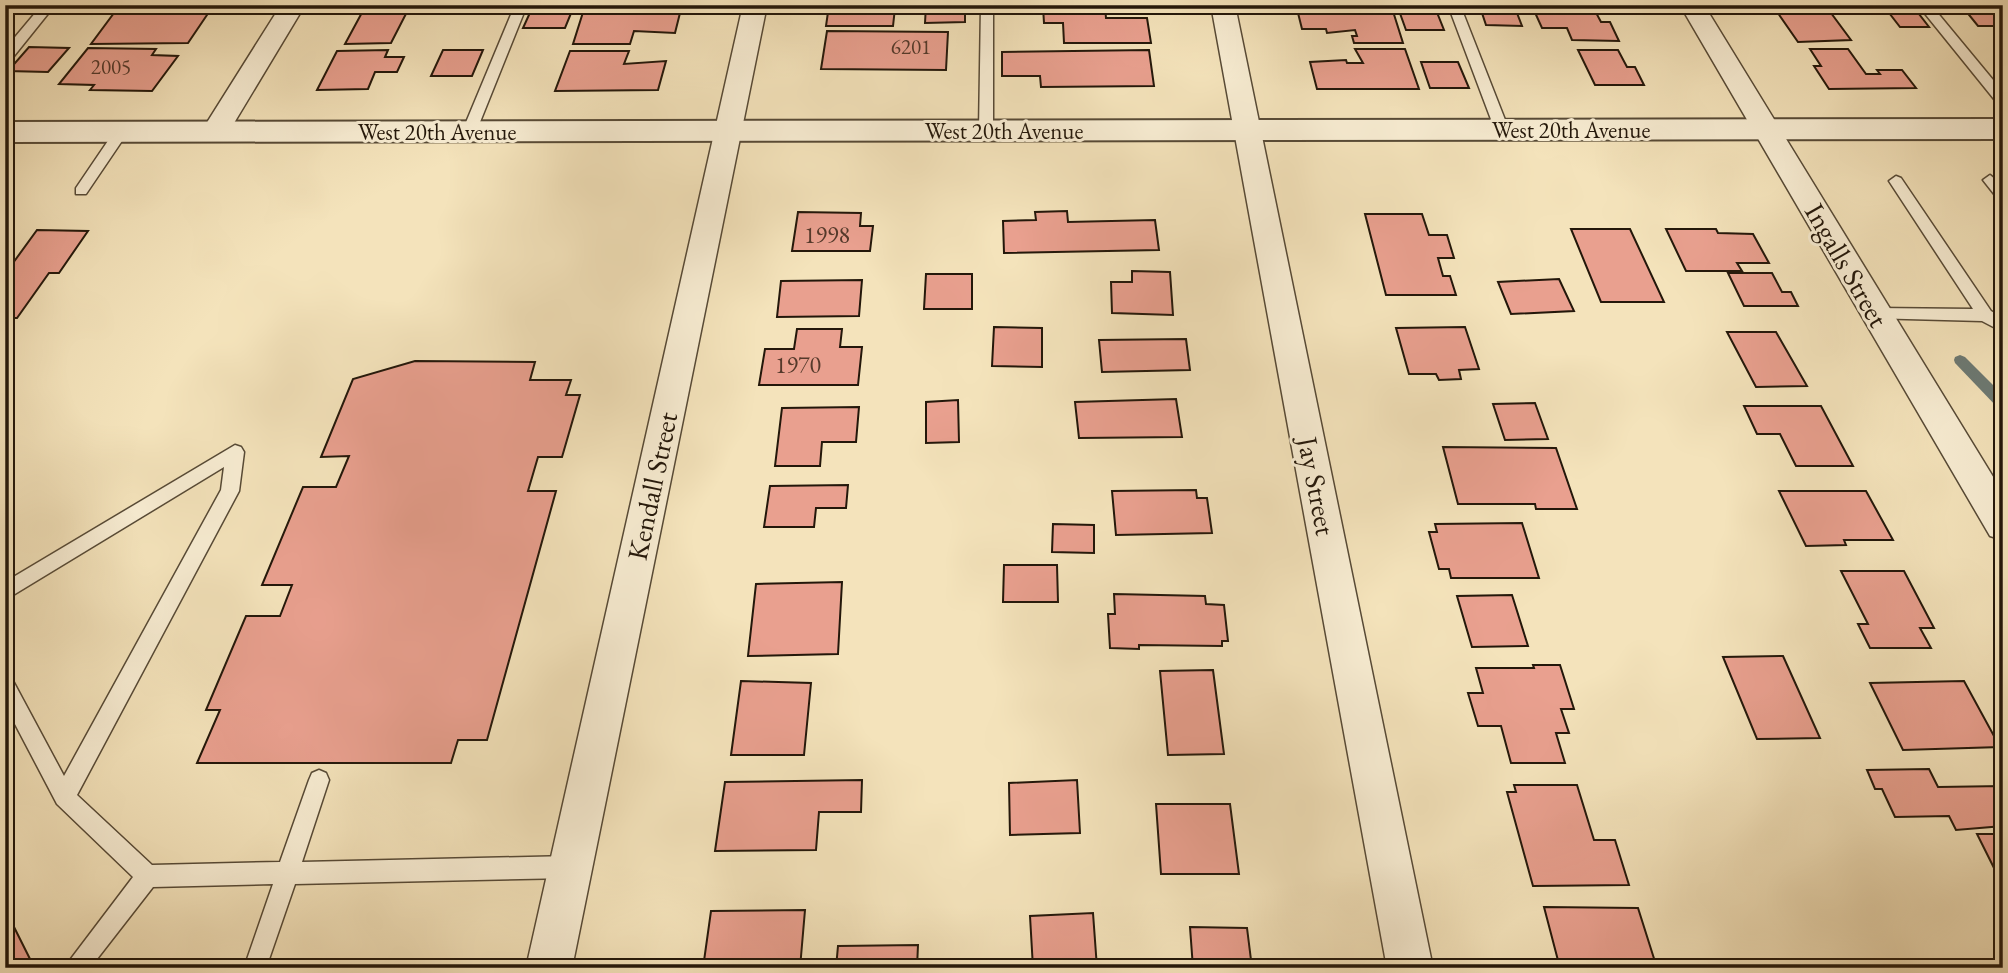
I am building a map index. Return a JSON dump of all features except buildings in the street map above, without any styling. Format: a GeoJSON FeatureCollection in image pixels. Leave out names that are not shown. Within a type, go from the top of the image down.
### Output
{"type":"FeatureCollection","features":[{"type":"Feature","properties":{"kind":"street"},"geometry":{"type":"LineString","coordinates":[[215,132],[293,5]]}},
{"type":"Feature","properties":{"kind":"street","name":"Kendall Street"},"geometry":{"type":"LineString","coordinates":[[549,968],[755,5]]}},
{"type":"Feature","properties":{"kind":"street","name":"Jay Street"},"geometry":{"type":"LineString","coordinates":[[1223,5],[1410,968]]}},
{"type":"Feature","properties":{"kind":"street","name":"Ingalls Street"},"geometry":{"type":"LineString","coordinates":[[1692,5],[2003,524]]}},
{"type":"Feature","properties":{"kind":"street","name":"West 20th Avenue"},"geometry":{"type":"LineString","coordinates":[[5,132],[2003,129]]}},
{"type":"Feature","properties":{"kind":"lane"},"geometry":{"type":"LineString","coordinates":[[5,58],[49,5]]}},
{"type":"Feature","properties":{"kind":"lane"},"geometry":{"type":"LineString","coordinates":[[469,132],[521,5]]}},
{"type":"Feature","properties":{"kind":"lane"},"geometry":{"type":"LineString","coordinates":[[986,131],[987,5]]}},
{"type":"Feature","properties":{"kind":"lane"},"geometry":{"type":"LineString","coordinates":[[1454,5],[1502,130]]}},
{"type":"Feature","properties":{"kind":"lane"},"geometry":{"type":"LineString","coordinates":[[1924,5],[2003,101]]}},
{"type":"Feature","properties":{"kind":"lane"},"geometry":{"type":"LineString","coordinates":[[81,191],[121,132]]}},
{"type":"Feature","properties":{"kind":"lane"},"geometry":{"type":"LineString","coordinates":[[1990,180],[2003,196]]}},
{"type":"Feature","properties":{"kind":"lane"},"geometry":{"type":"LineString","coordinates":[[1896,181],[1985,315],[2003,326]]}},
{"type":"Feature","properties":{"kind":"lane"},"geometry":{"type":"LineString","coordinates":[[1875,314],[1985,315]]}},
{"type":"Feature","properties":{"kind":"lane"},"geometry":{"type":"LineString","coordinates":[[5,593],[235,453],[230,491],[64,797]]}},
{"type":"Feature","properties":{"kind":"lane"},"geometry":{"type":"LineString","coordinates":[[5,685],[64,797],[148,876],[570,867]]}},
{"type":"Feature","properties":{"kind":"lane"},"geometry":{"type":"LineString","coordinates":[[255,968],[319,780]]}},
{"type":"Feature","properties":{"kind":"lane"},"geometry":{"type":"LineString","coordinates":[[75,968],[148,876]]}},
{"type":"Feature","properties":{"kind":"waterway"},"geometry":{"type":"LineString","coordinates":[[1960,360],[2003,404]]}}]}
